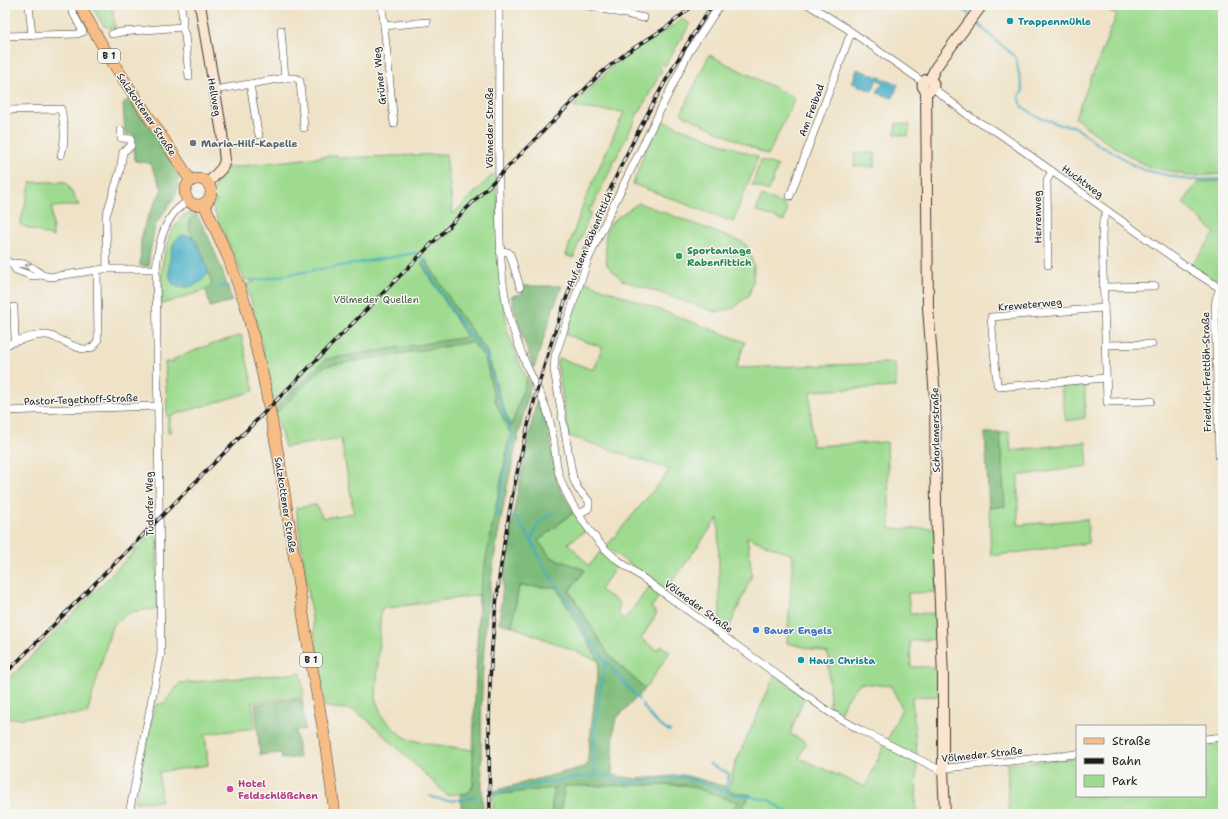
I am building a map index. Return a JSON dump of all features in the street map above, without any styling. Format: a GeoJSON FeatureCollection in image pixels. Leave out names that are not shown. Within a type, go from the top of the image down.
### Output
{"type":"FeatureCollection","features":[{"type":"Feature","properties":{"kind":"main road","name":"Salzkottener Straße"},"geometry":{"type":"LineString","coordinates":[[80,5],[119,72],[190,180]]}},
{"type":"Feature","properties":{"kind":"main road"},"geometry":{"type":"LineString","coordinates":[[195,178],[202,179],[208,183],[211,194],[208,201],[204,204],[191,204],[188,201],[184,190],[185,186],[190,180],[195,178]]}},
{"type":"Feature","properties":{"kind":"main road","name":"Salzkottener Straße"},"geometry":{"type":"LineString","coordinates":[[204,204],[228,257],[246,306],[263,376],[279,459],[307,639],[324,734],[335,814]]}},
{"type":"Feature","properties":{"kind":"street"},"geometry":{"type":"LineString","coordinates":[[29,5],[32,36]]}},
{"type":"Feature","properties":{"kind":"street"},"geometry":{"type":"LineString","coordinates":[[5,36],[77,34],[83,32],[69,5]]}},
{"type":"Feature","properties":{"kind":"street"},"geometry":{"type":"LineString","coordinates":[[181,5],[183,21],[182,27],[185,34],[189,77]]}},
{"type":"Feature","properties":{"kind":"street","name":"Hellweg"},"geometry":{"type":"LineString","coordinates":[[200,5],[222,133],[225,162],[222,168],[208,183]]}},
{"type":"Feature","properties":{"kind":"street","name":"Grüner Weg"},"geometry":{"type":"LineString","coordinates":[[382,5],[394,124]]}},
{"type":"Feature","properties":{"kind":"street","name":"Völmeder Straße"},"geometry":{"type":"LineString","coordinates":[[499,5],[500,251],[502,280],[514,334],[548,414],[562,486],[600,544],[615,558],[829,712],[860,730],[938,769],[1076,754]]}},
{"type":"Feature","properties":{"kind":"street"},"geometry":{"type":"LineString","coordinates":[[585,5],[644,18]]}},
{"type":"Feature","properties":{"kind":"street","name":"Auf dem Rabenfittich"},"geometry":{"type":"LineString","coordinates":[[579,514],[588,509],[589,501],[578,489],[573,478],[554,370],[555,356],[588,260],[616,200],[690,52],[720,5]]}},
{"type":"Feature","properties":{"kind":"street","name":"Huchtweg"},"geometry":{"type":"LineString","coordinates":[[809,5],[928,85],[973,119],[997,132],[1182,264],[1221,289]]}},
{"type":"Feature","properties":{"kind":"street"},"geometry":{"type":"LineString","coordinates":[[928,85],[936,67],[982,5]]}},
{"type":"Feature","properties":{"kind":"street"},"geometry":{"type":"LineString","coordinates":[[384,26],[427,22]]}},
{"type":"Feature","properties":{"kind":"street"},"geometry":{"type":"LineString","coordinates":[[112,34],[182,27]]}},
{"type":"Feature","properties":{"kind":"street"},"geometry":{"type":"LineString","coordinates":[[281,30],[285,78]]}},
{"type":"Feature","properties":{"kind":"street","name":"Am Freibad"},"geometry":{"type":"LineString","coordinates":[[790,196],[852,33]]}},
{"type":"Feature","properties":{"kind":"street"},"geometry":{"type":"LineString","coordinates":[[214,90],[285,78],[296,78],[300,81],[304,128]]}},
{"type":"Feature","properties":{"kind":"street"},"geometry":{"type":"LineString","coordinates":[[250,84],[256,127],[259,136]]}},
{"type":"Feature","properties":{"kind":"street","name":"Schorlemerstraße"},"geometry":{"type":"LineString","coordinates":[[928,85],[928,308],[935,397],[936,507],[944,720],[943,769],[945,814]]}},
{"type":"Feature","properties":{"kind":"street"},"geometry":{"type":"LineString","coordinates":[[5,110],[60,109],[63,119],[63,148],[61,155]]}},
{"type":"Feature","properties":{"kind":"street"},"geometry":{"type":"LineString","coordinates":[[107,269],[106,216],[120,171],[123,152],[131,146],[131,139],[121,138],[121,130]]}},
{"type":"Feature","properties":{"kind":"street","name":"Herrenweg"},"geometry":{"type":"LineString","coordinates":[[1048,265],[1047,180],[1052,171]]}},
{"type":"Feature","properties":{"kind":"street","name":"Tudorfer Weg"},"geometry":{"type":"LineString","coordinates":[[129,814],[161,653],[156,269],[159,247],[165,228],[174,213],[188,201]]}},
{"type":"Feature","properties":{"kind":"street"},"geometry":{"type":"LineString","coordinates":[[1107,211],[1103,220],[1107,402],[1151,401]]}},
{"type":"Feature","properties":{"kind":"street"},"geometry":{"type":"LineString","coordinates":[[500,251],[508,252],[510,254],[520,287]]}},
{"type":"Feature","properties":{"kind":"street"},"geometry":{"type":"LineString","coordinates":[[5,260],[12,264],[16,270],[32,276],[42,275],[51,277],[107,269],[156,269]]}},
{"type":"Feature","properties":{"kind":"street"},"geometry":{"type":"LineString","coordinates":[[5,345],[14,341],[46,335],[78,348],[88,349],[93,347],[98,339],[97,270]]}},
{"type":"Feature","properties":{"kind":"street"},"geometry":{"type":"LineString","coordinates":[[1104,288],[1155,286]]}},
{"type":"Feature","properties":{"kind":"street","name":"Friedrich-Frettlöh-Straße"},"geometry":{"type":"LineString","coordinates":[[1219,456],[1220,436],[1215,309],[1216,298],[1221,289]]}},
{"type":"Feature","properties":{"kind":"street"},"geometry":{"type":"LineString","coordinates":[[14,307],[14,341]]}},
{"type":"Feature","properties":{"kind":"street","name":"Kreweterweg"},"geometry":{"type":"LineString","coordinates":[[1104,308],[991,317],[997,384],[999,387],[1106,378]]}},
{"type":"Feature","properties":{"kind":"street"},"geometry":{"type":"LineString","coordinates":[[1105,345],[1152,344]]}},
{"type":"Feature","properties":{"kind":"street","name":"Pastor-Tegethoff-Straße"},"geometry":{"type":"LineString","coordinates":[[5,411],[158,406]]}},
{"type":"Feature","properties":{"kind":"street"},"geometry":{"type":"LineString","coordinates":[[1206,739],[1223,737]]}},
{"type":"Feature","properties":{"kind":"green space"},"geometry":{"type":"Polygon","coordinates":[[[91,5],[112,5],[115,29],[104,26],[91,5]]]}},
{"type":"Feature","properties":{"kind":"green space"},"geometry":{"type":"Polygon","coordinates":[[[1093,5],[1223,5],[1223,174],[1190,176],[1147,166],[1108,143],[1075,118],[1117,14],[1093,5]]]}},
{"type":"Feature","properties":{"kind":"green space"},"geometry":{"type":"Polygon","coordinates":[[[682,19],[690,24],[665,66],[662,64],[659,68],[662,70],[639,113],[637,113],[637,116],[615,160],[613,160],[613,164],[592,208],[589,207],[588,211],[591,212],[573,258],[566,255],[584,202],[624,112],[575,108],[573,106],[620,58],[670,28],[682,19]]]}},
{"type":"Feature","properties":{"kind":"green space"},"geometry":{"type":"Polygon","coordinates":[[[709,55],[795,98],[768,155],[681,114],[709,55]]]}},
{"type":"Feature","properties":{"kind":"green space"},"geometry":{"type":"Polygon","coordinates":[[[131,98],[179,174],[177,193],[155,226],[149,257],[149,266],[140,266],[141,240],[145,223],[162,189],[150,163],[135,161],[133,134],[125,134],[123,103],[131,98]]]}},
{"type":"Feature","properties":{"kind":"green space"},"geometry":{"type":"Polygon","coordinates":[[[657,119],[758,157],[733,222],[633,184],[657,119]]]}},
{"type":"Feature","properties":{"kind":"green space"},"geometry":{"type":"Polygon","coordinates":[[[896,123],[910,125],[908,136],[895,134],[896,123]]]}},
{"type":"Feature","properties":{"kind":"green space"},"geometry":{"type":"Polygon","coordinates":[[[855,153],[875,153],[875,167],[854,166],[855,153]]]}},
{"type":"Feature","properties":{"kind":"green space","name":"Völmeder Quellen"},"geometry":{"type":"Polygon","coordinates":[[[446,154],[453,214],[493,174],[496,179],[503,301],[508,333],[527,378],[479,595],[381,609],[376,700],[382,716],[396,731],[408,739],[424,743],[473,750],[473,786],[468,793],[447,795],[371,723],[354,710],[325,707],[296,508],[316,505],[323,518],[354,513],[341,439],[285,447],[276,413],[279,410],[277,397],[272,400],[261,342],[246,284],[254,283],[253,279],[245,280],[211,204],[218,201],[211,198],[225,168],[337,155],[338,158],[446,154]]]}},
{"type":"Feature","properties":{"kind":"green space"},"geometry":{"type":"Polygon","coordinates":[[[761,160],[778,166],[769,191],[752,185],[761,160]]]}},
{"type":"Feature","properties":{"kind":"green space"},"geometry":{"type":"Polygon","coordinates":[[[1223,181],[1223,287],[1191,266],[1215,233],[1183,203],[1198,182],[1223,181]]]}},
{"type":"Feature","properties":{"kind":"green space"},"geometry":{"type":"Polygon","coordinates":[[[31,182],[66,182],[79,205],[52,207],[53,237],[20,225],[31,182]]]}},
{"type":"Feature","properties":{"kind":"green space"},"geometry":{"type":"Polygon","coordinates":[[[761,196],[785,205],[787,211],[784,221],[756,211],[761,196]]]}},
{"type":"Feature","properties":{"kind":"green space","name":"Sportanlage Rabenfittich"},"geometry":{"type":"Polygon","coordinates":[[[639,203],[742,242],[749,248],[754,267],[753,282],[749,295],[734,308],[716,312],[622,280],[607,265],[605,246],[606,231],[608,227],[622,214],[639,203]]]}},
{"type":"Feature","properties":{"kind":"green space"},"geometry":{"type":"Polygon","coordinates":[[[184,215],[197,215],[189,221],[190,230],[194,238],[190,236],[175,240],[170,260],[169,271],[171,281],[177,287],[193,286],[208,273],[208,270],[212,283],[206,290],[162,304],[161,277],[163,261],[170,233],[184,215]]]}},
{"type":"Feature","properties":{"kind":"green space"},"geometry":{"type":"Polygon","coordinates":[[[197,215],[217,257],[232,301],[210,307],[206,290],[212,283],[190,230],[189,221],[197,215]]]}},
{"type":"Feature","properties":{"kind":"green space"},"geometry":{"type":"Polygon","coordinates":[[[425,259],[460,315],[487,351],[500,398],[511,427],[527,378],[531,384],[507,489],[489,596],[482,677],[481,759],[483,814],[462,814],[460,795],[468,793],[473,786],[479,595],[510,433],[495,401],[485,358],[472,342],[325,366],[276,413],[275,408],[326,359],[467,337],[421,263],[425,259]]]}},
{"type":"Feature","properties":{"kind":"green space"},"geometry":{"type":"Polygon","coordinates":[[[583,281],[745,342],[736,368],[895,363],[896,387],[810,391],[812,446],[887,442],[890,529],[935,528],[937,592],[908,593],[910,614],[936,613],[937,639],[910,641],[911,667],[937,667],[938,696],[912,697],[917,756],[887,741],[902,708],[891,686],[860,683],[845,701],[839,716],[830,710],[828,653],[787,643],[793,555],[747,537],[752,575],[727,633],[720,628],[718,518],[666,590],[606,547],[670,470],[569,436],[557,363],[559,358],[594,370],[602,347],[566,335],[583,281]]]}},
{"type":"Feature","properties":{"kind":"green space"},"geometry":{"type":"Polygon","coordinates":[[[523,286],[562,286],[552,309],[553,310],[534,368],[521,333],[511,296],[522,294],[523,286]]]}},
{"type":"Feature","properties":{"kind":"green space"},"geometry":{"type":"Polygon","coordinates":[[[241,335],[254,391],[170,416],[171,432],[168,432],[165,362],[174,362],[174,359],[201,348],[241,335]]]}},
{"type":"Feature","properties":{"kind":"green space"},"geometry":{"type":"Polygon","coordinates":[[[1085,384],[1085,418],[1066,421],[1061,386],[1085,384]]]}},
{"type":"Feature","properties":{"kind":"green space"},"geometry":{"type":"Polygon","coordinates":[[[538,400],[545,418],[550,438],[557,481],[574,512],[538,541],[551,557],[585,570],[569,591],[609,655],[645,689],[616,719],[614,727],[612,775],[637,779],[684,775],[727,787],[728,790],[733,792],[751,795],[737,814],[730,814],[738,802],[687,785],[565,786],[560,814],[551,814],[554,788],[493,795],[493,791],[587,766],[599,661],[556,587],[519,586],[512,626],[499,623],[505,566],[515,505],[536,403],[538,400]]]}},
{"type":"Feature","properties":{"kind":"green space"},"geometry":{"type":"Polygon","coordinates":[[[1009,432],[1011,451],[1086,442],[1088,466],[1018,476],[1018,525],[1087,519],[1089,543],[991,556],[989,508],[1004,506],[1000,433],[1009,432]]]}},
{"type":"Feature","properties":{"kind":"green space"},"geometry":{"type":"Polygon","coordinates":[[[985,433],[1000,433],[1005,506],[989,508],[985,433]]]}},
{"type":"Feature","properties":{"kind":"green space"},"geometry":{"type":"Polygon","coordinates":[[[574,512],[586,531],[568,543],[589,566],[600,552],[618,564],[600,590],[620,603],[618,613],[621,617],[625,619],[649,587],[660,595],[651,608],[657,613],[641,639],[657,650],[662,646],[670,652],[645,689],[609,655],[569,591],[585,570],[551,557],[538,541],[574,512]]]}},
{"type":"Feature","properties":{"kind":"green space"},"geometry":{"type":"Polygon","coordinates":[[[155,530],[157,539],[158,609],[137,611],[126,615],[121,618],[111,629],[87,714],[5,719],[5,683],[155,530]]]}},
{"type":"Feature","properties":{"kind":"green space"},"geometry":{"type":"Polygon","coordinates":[[[519,586],[556,587],[599,661],[512,626],[519,586]]]}},
{"type":"Feature","properties":{"kind":"green space"},"geometry":{"type":"Polygon","coordinates":[[[301,673],[304,697],[252,702],[255,728],[205,734],[208,765],[159,772],[161,801],[135,802],[154,706],[164,703],[180,683],[301,673]]]}},
{"type":"Feature","properties":{"kind":"green space"},"geometry":{"type":"Polygon","coordinates":[[[775,675],[804,697],[790,734],[806,742],[799,758],[865,787],[885,744],[917,760],[916,814],[737,814],[751,795],[728,790],[735,764],[775,675]]]}},
{"type":"Feature","properties":{"kind":"green space"},"geometry":{"type":"Polygon","coordinates":[[[302,699],[305,729],[296,730],[299,758],[282,759],[281,753],[260,755],[255,704],[302,699]]]}},
{"type":"Feature","properties":{"kind":"green space"},"geometry":{"type":"Polygon","coordinates":[[[1223,739],[1223,814],[1009,814],[1007,764],[1076,758],[1076,797],[1206,797],[1206,741],[1223,739]]]}},
{"type":"Feature","properties":{"kind":"green space"},"geometry":{"type":"Polygon","coordinates":[[[687,785],[738,802],[730,814],[560,814],[564,786],[687,785]]]}},
{"type":"Feature","properties":{"kind":"green space"},"geometry":{"type":"Polygon","coordinates":[[[554,788],[551,814],[494,814],[493,795],[554,788]]]}},
{"type":"Feature","properties":{"kind":"water"},"geometry":{"type":"Polygon","coordinates":[[[857,69],[898,84],[893,98],[877,93],[883,82],[877,80],[872,91],[852,83],[857,69]]]}},
{"type":"Feature","properties":{"kind":"water"},"geometry":{"type":"Polygon","coordinates":[[[185,235],[192,237],[201,250],[208,273],[202,281],[197,284],[188,287],[180,287],[173,284],[169,268],[172,248],[179,237],[185,235]]]}},
{"type":"Feature","properties":{"kind":"waterway"},"geometry":{"type":"LineString","coordinates":[[959,5],[970,15]]}},
{"type":"Feature","properties":{"kind":"waterway"},"geometry":{"type":"LineString","coordinates":[[974,20],[1015,56],[1023,91],[1019,96],[1022,107],[1031,112],[1033,115],[1061,125],[1074,126],[1100,146],[1112,151],[1131,164],[1144,170],[1190,180],[1223,179]]}},
{"type":"Feature","properties":{"kind":"waterway"},"geometry":{"type":"LineString","coordinates":[[251,281],[416,253],[424,259],[432,279],[462,326],[485,352],[499,399],[513,435],[496,514],[501,514]]}},
{"type":"Feature","properties":{"kind":"waterway"},"geometry":{"type":"LineString","coordinates":[[219,287],[228,286]]}},
{"type":"Feature","properties":{"kind":"waterway"},"geometry":{"type":"LineString","coordinates":[[531,541],[538,523],[552,513]]}},
{"type":"Feature","properties":{"kind":"waterway"},"geometry":{"type":"LineString","coordinates":[[511,517],[516,518],[532,542],[546,570],[584,624],[587,638],[606,661],[600,689],[594,733],[594,775]]}},
{"type":"Feature","properties":{"kind":"waterway"},"geometry":{"type":"LineString","coordinates":[[606,661],[639,700]]}},
{"type":"Feature","properties":{"kind":"waterway"},"geometry":{"type":"LineString","coordinates":[[642,704],[657,723],[670,731]]}},
{"type":"Feature","properties":{"kind":"waterway"},"geometry":{"type":"LineString","coordinates":[[709,764],[729,774],[725,791]]}},
{"type":"Feature","properties":{"kind":"waterway"},"geometry":{"type":"LineString","coordinates":[[493,793],[594,775],[605,775],[627,783],[650,781],[677,776],[700,782],[732,794],[770,800],[789,814]]}},
{"type":"Feature","properties":{"kind":"waterway"},"geometry":{"type":"LineString","coordinates":[[430,796],[441,800],[458,800],[476,797]]}},
{"type":"Feature","properties":{"kind":"railway"},"geometry":{"type":"LineString","coordinates":[[5,674],[601,73],[626,53],[667,27],[694,5]]}},
{"type":"Feature","properties":{"kind":"railway"},"geometry":{"type":"LineString","coordinates":[[490,814],[489,710],[492,647],[501,562],[516,477],[536,394],[562,312],[592,232],[627,154],[667,78],[712,5]]}},
{"type":"Feature","properties":{"kind":"place","name":"Trappenmühle"},"geometry":{"type":"Point","coordinates":[1010,21]}},
{"type":"Feature","properties":{"kind":"place","name":"Maria-Hilf-Kapelle"},"geometry":{"type":"Point","coordinates":[193,143]}},
{"type":"Feature","properties":{"kind":"place","name":"Sportanlage Rabenfittich"},"geometry":{"type":"Point","coordinates":[679,256]}},
{"type":"Feature","properties":{"kind":"place","name":"Bauer Engels"},"geometry":{"type":"Point","coordinates":[756,630]}},
{"type":"Feature","properties":{"kind":"place","name":"Haus Christa"},"geometry":{"type":"Point","coordinates":[801,660]}},
{"type":"Feature","properties":{"kind":"place","name":"Hotel Feldschlößchen"},"geometry":{"type":"Point","coordinates":[230,789]}}]}
